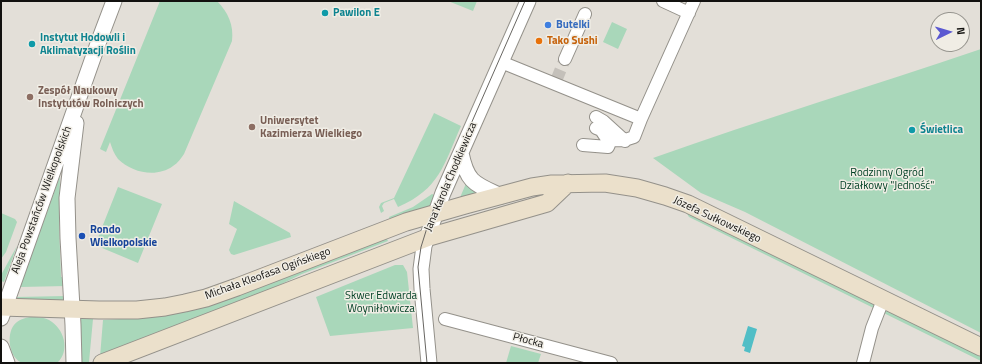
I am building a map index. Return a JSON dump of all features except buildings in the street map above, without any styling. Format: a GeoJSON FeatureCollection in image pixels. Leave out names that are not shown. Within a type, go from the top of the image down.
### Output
{"type":"FeatureCollection","features":[{"type":"Feature","properties":{"kind":"main road","name":"Józefa Sułkowskiego"},"geometry":{"type":"LineString","coordinates":[[435,214],[532,188],[568,184],[605,183],[637,188],[688,204],[981,348]]}},
{"type":"Feature","properties":{"kind":"main road"},"geometry":{"type":"LineString","coordinates":[[426,238],[547,203],[568,184]]}},
{"type":"Feature","properties":{"kind":"main road","name":"Michała Kleofasa Ogińskiego"},"geometry":{"type":"LineString","coordinates":[[73,309],[137,310],[166,307],[206,298],[388,229],[435,214]]}},
{"type":"Feature","properties":{"kind":"main road","name":"Michała Kleofasa Ogińskiego"},"geometry":{"type":"LineString","coordinates":[[102,363],[426,238]]}},
{"type":"Feature","properties":{"kind":"main road"},"geometry":{"type":"LineString","coordinates":[[2,310],[73,309]]}},
{"type":"Feature","properties":{"kind":"street","name":"Aleja Powstańców Wielkopolskich"},"geometry":{"type":"LineString","coordinates":[[2,310],[114,1]]}},
{"type":"Feature","properties":{"kind":"street","name":"Jana Karola Chodkiewicza"},"geometry":{"type":"LineString","coordinates":[[429,363],[421,269],[426,238],[461,153],[528,1]]}},
{"type":"Feature","properties":{"kind":"street"},"geometry":{"type":"LineString","coordinates":[[663,1],[689,13]]}},
{"type":"Feature","properties":{"kind":"street"},"geometry":{"type":"LineString","coordinates":[[625,141],[603,121],[596,123],[607,139],[625,141],[634,137],[694,1]]}},
{"type":"Feature","properties":{"kind":"street"},"geometry":{"type":"LineString","coordinates":[[565,59],[585,14]]}},
{"type":"Feature","properties":{"kind":"street"},"geometry":{"type":"LineString","coordinates":[[501,62],[555,82],[641,119]]}},
{"type":"Feature","properties":{"kind":"street","name":"Aleja Powstańców Wielkopolskich"},"geometry":{"type":"LineString","coordinates":[[73,309],[67,198],[80,94]]}},
{"type":"Feature","properties":{"kind":"street"},"geometry":{"type":"LineString","coordinates":[[583,145],[608,147],[611,140]]}},
{"type":"Feature","properties":{"kind":"street"},"geometry":{"type":"LineString","coordinates":[[461,153],[464,167],[470,178],[476,184],[501,196]]}},
{"type":"Feature","properties":{"kind":"street"},"geometry":{"type":"LineString","coordinates":[[863,363],[872,328],[883,300]]}},
{"type":"Feature","properties":{"kind":"street"},"geometry":{"type":"LineString","coordinates":[[73,309],[74,363]]}},
{"type":"Feature","properties":{"kind":"street","name":"Płocka"},"geometry":{"type":"LineString","coordinates":[[445,319],[611,363]]}},
{"type":"Feature","properties":{"kind":"street"},"geometry":{"type":"LineString","coordinates":[[1,347],[7,363]]}},
{"type":"Feature","properties":{"kind":"green space"},"geometry":{"type":"Polygon","coordinates":[[[160,1],[217,1],[227,14],[231,24],[232,41],[184,154],[167,170],[152,173],[137,171],[124,164],[114,153],[110,142],[106,152],[100,149],[160,1]]]}},
{"type":"Feature","properties":{"kind":"green space"},"geometry":{"type":"Polygon","coordinates":[[[448,1],[477,1],[473,11],[448,1]]]}},
{"type":"Feature","properties":{"kind":"green space"},"geometry":{"type":"Polygon","coordinates":[[[612,22],[627,29],[618,49],[603,42],[612,22]]]}},
{"type":"Feature","properties":{"kind":"green space","name":"Rodzinny Ogród Działkowy \"Jedność\""},"geometry":{"type":"Polygon","coordinates":[[[981,49],[981,333],[745,212],[701,193],[653,158],[735,130],[981,49]]]}},
{"type":"Feature","properties":{"kind":"green space"},"geometry":{"type":"Polygon","coordinates":[[[434,113],[461,126],[445,164],[432,183],[423,192],[412,200],[398,207],[394,199],[384,203],[382,206],[384,211],[381,213],[379,207],[381,203],[394,198],[434,113]]]}},
{"type":"Feature","properties":{"kind":"green space"},"geometry":{"type":"Polygon","coordinates":[[[60,176],[59,224],[61,277],[63,277],[66,286],[20,287],[60,176]]]}},
{"type":"Feature","properties":{"kind":"green space"},"geometry":{"type":"Polygon","coordinates":[[[467,181],[484,192],[459,200],[467,181]]]}},
{"type":"Feature","properties":{"kind":"green space"},"geometry":{"type":"Polygon","coordinates":[[[118,187],[162,204],[138,263],[95,245],[118,187]]]}},
{"type":"Feature","properties":{"kind":"green space"},"geometry":{"type":"Polygon","coordinates":[[[432,194],[437,196],[430,207],[391,222],[389,217],[413,207],[432,194]]]}},
{"type":"Feature","properties":{"kind":"green space"},"geometry":{"type":"Polygon","coordinates":[[[234,201],[290,233],[291,237],[234,255],[231,254],[229,250],[237,229],[229,224],[234,201]]]}},
{"type":"Feature","properties":{"kind":"green space"},"geometry":{"type":"Polygon","coordinates":[[[686,212],[981,354],[981,361],[689,217],[686,212]]]}},
{"type":"Feature","properties":{"kind":"green space"},"geometry":{"type":"Polygon","coordinates":[[[1,213],[15,219],[17,222],[6,252],[1,259],[1,213]]]}},
{"type":"Feature","properties":{"kind":"green space"},"geometry":{"type":"Polygon","coordinates":[[[385,235],[388,241],[302,274],[257,296],[100,357],[103,320],[136,318],[385,235]]]}},
{"type":"Feature","properties":{"kind":"green space"},"geometry":{"type":"Polygon","coordinates":[[[17,246],[4,282],[1,281],[1,275],[17,246]]]}},
{"type":"Feature","properties":{"kind":"green space","name":"Skwer Edwarda Woyniłłowicza"},"geometry":{"type":"Polygon","coordinates":[[[395,265],[403,265],[407,272],[413,328],[330,336],[316,297],[395,265]]]}},
{"type":"Feature","properties":{"kind":"green space"},"geometry":{"type":"Polygon","coordinates":[[[66,296],[65,300],[16,299],[16,297],[66,296]]]}},
{"type":"Feature","properties":{"kind":"green space"},"geometry":{"type":"Polygon","coordinates":[[[30,317],[49,320],[59,328],[65,346],[64,352],[57,363],[23,363],[18,361],[12,352],[10,346],[10,335],[14,325],[23,319],[30,317]]]}},
{"type":"Feature","properties":{"kind":"green space"},"geometry":{"type":"Polygon","coordinates":[[[79,319],[93,319],[89,362],[82,363],[79,319]]]}},
{"type":"Feature","properties":{"kind":"green space"},"geometry":{"type":"Polygon","coordinates":[[[511,346],[541,354],[538,363],[506,363],[511,346]]]}},
{"type":"Feature","properties":{"kind":"water"},"geometry":{"type":"Polygon","coordinates":[[[748,326],[757,329],[750,353],[744,351],[745,347],[742,346],[748,326]]]}},
{"type":"Feature","properties":{"kind":"tunnel"},"geometry":{"type":"LineString","coordinates":[[556,81],[565,59]]}},
{"type":"Feature","properties":{"kind":"tram line"},"geometry":{"type":"LineString","coordinates":[[427,363],[418,267],[421,247],[431,215],[525,1]]}},
{"type":"Feature","properties":{"kind":"place","name":"Pawilon E"},"geometry":{"type":"Point","coordinates":[325,13]}},
{"type":"Feature","properties":{"kind":"place","name":"Butelki"},"geometry":{"type":"Point","coordinates":[548,25]}},
{"type":"Feature","properties":{"kind":"place","name":"Tako Sushi"},"geometry":{"type":"Point","coordinates":[539,41]}},
{"type":"Feature","properties":{"kind":"place","name":"Instytut Hodowli i Aklimatyzacji Roślin"},"geometry":{"type":"Point","coordinates":[32,44]}},
{"type":"Feature","properties":{"kind":"place","name":"Zespół Naukowy Instytutów Rolniczych"},"geometry":{"type":"Point","coordinates":[30,97]}},
{"type":"Feature","properties":{"kind":"place","name":"Uniwersytet Kazimierza Wielkiego"},"geometry":{"type":"Point","coordinates":[252,127]}},
{"type":"Feature","properties":{"kind":"place","name":"Świetlica"},"geometry":{"type":"Point","coordinates":[912,130]}},
{"type":"Feature","properties":{"kind":"place","name":"Rondo Wielkopolskie"},"geometry":{"type":"Point","coordinates":[82,236]}}]}
